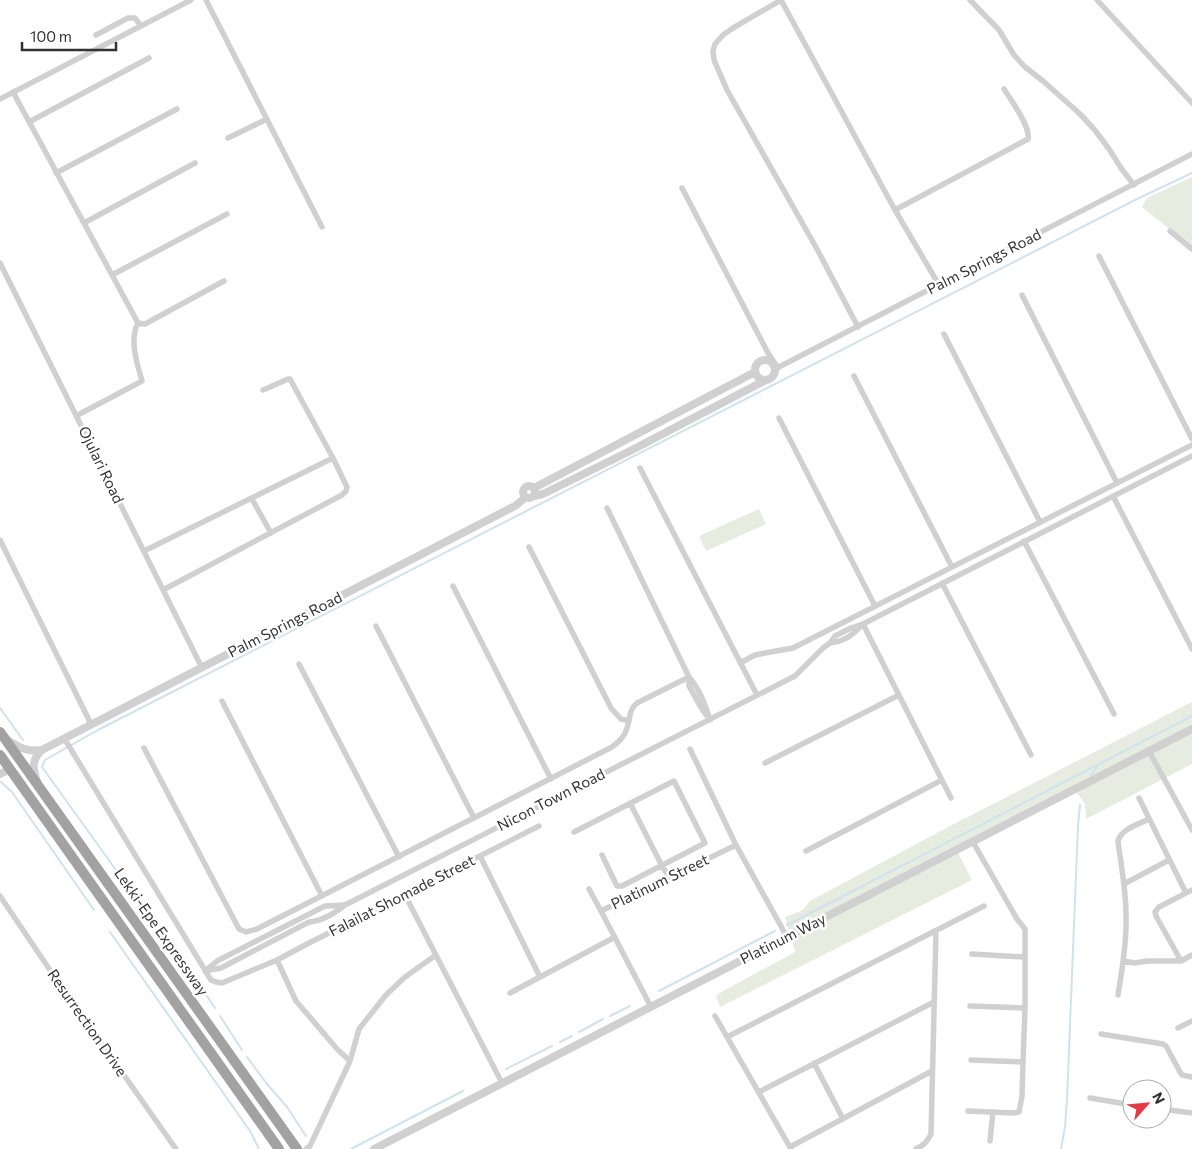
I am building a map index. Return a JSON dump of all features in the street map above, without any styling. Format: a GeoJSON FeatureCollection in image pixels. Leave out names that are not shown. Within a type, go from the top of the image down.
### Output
{"type":"FeatureCollection","features":[{"type":"Feature","properties":{"kind":"highway","name":"Lekki-Epe Expressway"},"geometry":{"type":"LineString","coordinates":[[2,735],[297,1149]]}},
{"type":"Feature","properties":{"kind":"highway","name":"Lekki-Epe Expressway"},"geometry":{"type":"LineString","coordinates":[[0,755],[279,1149]]}},
{"type":"Feature","properties":{"kind":"street"},"geometry":{"type":"LineString","coordinates":[[0,99],[191,0]]}},
{"type":"Feature","properties":{"kind":"street"},"geometry":{"type":"LineString","coordinates":[[206,0],[322,227]]}},
{"type":"Feature","properties":{"kind":"street"},"geometry":{"type":"LineString","coordinates":[[858,327],[817,249],[727,90],[714,60],[713,51],[715,44],[723,35],[781,0],[895,210],[939,285]]}},
{"type":"Feature","properties":{"kind":"street"},"geometry":{"type":"LineString","coordinates":[[970,0],[999,30],[1014,55],[1024,66],[1079,113],[1094,129],[1134,185]]}},
{"type":"Feature","properties":{"kind":"street"},"geometry":{"type":"LineString","coordinates":[[1097,0],[1192,103]]}},
{"type":"Feature","properties":{"kind":"street"},"geometry":{"type":"LineString","coordinates":[[96,35],[128,18],[135,18],[141,26]]}},
{"type":"Feature","properties":{"kind":"street"},"geometry":{"type":"LineString","coordinates":[[29,122],[149,58]]}},
{"type":"Feature","properties":{"kind":"street"},"geometry":{"type":"LineString","coordinates":[[895,210],[1028,139],[1028,131],[1024,122],[1004,89]]}},
{"type":"Feature","properties":{"kind":"street"},"geometry":{"type":"LineString","coordinates":[[13,92],[138,323],[134,334],[136,359],[142,380],[76,416]]}},
{"type":"Feature","properties":{"kind":"street"},"geometry":{"type":"LineString","coordinates":[[56,173],[177,109]]}},
{"type":"Feature","properties":{"kind":"street"},"geometry":{"type":"LineString","coordinates":[[228,138],[267,119]]}},
{"type":"Feature","properties":{"kind":"street","name":"Palm Springs Road"},"geometry":{"type":"LineString","coordinates":[[776,368],[1192,154]]}},
{"type":"Feature","properties":{"kind":"street"},"geometry":{"type":"LineString","coordinates":[[84,224],[195,163]]}},
{"type":"Feature","properties":{"kind":"street"},"geometry":{"type":"LineString","coordinates":[[682,188],[776,368],[773,376],[543,494],[534,492],[528,486],[523,492],[526,497],[530,498],[534,492],[755,372]]}},
{"type":"Feature","properties":{"kind":"street"},"geometry":{"type":"LineString","coordinates":[[112,275],[227,214]]}},
{"type":"Feature","properties":{"kind":"street"},"geometry":{"type":"LineString","coordinates":[[1170,231],[1192,250]]}},
{"type":"Feature","properties":{"kind":"street"},"geometry":{"type":"LineString","coordinates":[[1099,256],[1192,438]]}},
{"type":"Feature","properties":{"kind":"street","name":"Ojulari Road"},"geometry":{"type":"LineString","coordinates":[[0,263],[202,668]]}},
{"type":"Feature","properties":{"kind":"street"},"geometry":{"type":"LineString","coordinates":[[138,323],[144,324],[224,281]]}},
{"type":"Feature","properties":{"kind":"street"},"geometry":{"type":"LineString","coordinates":[[1022,296],[1117,483]]}},
{"type":"Feature","properties":{"kind":"street"},"geometry":{"type":"LineString","coordinates":[[944,334],[1040,522]]}},
{"type":"Feature","properties":{"kind":"street"},"geometry":{"type":"LineString","coordinates":[[764,381],[758,378],[755,372],[756,366],[760,361],[769,361],[776,368]]}},
{"type":"Feature","properties":{"kind":"street"},"geometry":{"type":"LineString","coordinates":[[854,376],[952,567]]}},
{"type":"Feature","properties":{"kind":"street"},"geometry":{"type":"LineString","coordinates":[[163,590],[342,495],[346,491],[347,487],[333,458],[290,379],[288,378],[263,390]]}},
{"type":"Feature","properties":{"kind":"street"},"geometry":{"type":"LineString","coordinates":[[780,418],[875,606]]}},
{"type":"Feature","properties":{"kind":"street"},"geometry":{"type":"LineString","coordinates":[[740,663],[765,653],[793,648],[1192,445]]}},
{"type":"Feature","properties":{"kind":"street","name":"Nicon Town Road"},"geometry":{"type":"LineString","coordinates":[[308,919],[317,921],[345,904],[795,676],[835,636],[863,624],[1191,457]]}},
{"type":"Feature","properties":{"kind":"street"},"geometry":{"type":"LineString","coordinates":[[144,551],[333,458]]}},
{"type":"Feature","properties":{"kind":"street"},"geometry":{"type":"LineString","coordinates":[[640,468],[757,695]]}},
{"type":"Feature","properties":{"kind":"street"},"geometry":{"type":"LineString","coordinates":[[1112,496],[1192,649]]}},
{"type":"Feature","properties":{"kind":"street","name":"Palm Springs Road"},"geometry":{"type":"LineString","coordinates":[[42,750],[65,741],[92,724],[516,506],[526,497]]}},
{"type":"Feature","properties":{"kind":"street"},"geometry":{"type":"LineString","coordinates":[[252,499],[271,533]]}},
{"type":"Feature","properties":{"kind":"street"},"geometry":{"type":"LineString","coordinates":[[607,508],[689,677],[689,686],[710,720]]}},
{"type":"Feature","properties":{"kind":"street"},"geometry":{"type":"LineString","coordinates":[[0,540],[92,724]]}},
{"type":"Feature","properties":{"kind":"street"},"geometry":{"type":"LineString","coordinates":[[1024,541],[1114,714]]}},
{"type":"Feature","properties":{"kind":"street"},"geometry":{"type":"LineString","coordinates":[[530,547],[611,708],[621,719],[628,721]]}},
{"type":"Feature","properties":{"kind":"street"},"geometry":{"type":"LineString","coordinates":[[942,583],[1031,755]]}},
{"type":"Feature","properties":{"kind":"street"},"geometry":{"type":"LineString","coordinates":[[452,586],[551,779]]}},
{"type":"Feature","properties":{"kind":"street"},"geometry":{"type":"LineString","coordinates":[[863,624],[951,798]]}},
{"type":"Feature","properties":{"kind":"street"},"geometry":{"type":"LineString","coordinates":[[376,626],[474,818]]}},
{"type":"Feature","properties":{"kind":"street"},"geometry":{"type":"LineString","coordinates":[[299,664],[399,857]]}},
{"type":"Feature","properties":{"kind":"street"},"geometry":{"type":"LineString","coordinates":[[144,748],[239,929],[246,932],[257,929],[612,747],[625,734],[632,707],[689,677]]}},
{"type":"Feature","properties":{"kind":"street"},"geometry":{"type":"LineString","coordinates":[[765,763],[899,695]]}},
{"type":"Feature","properties":{"kind":"street"},"geometry":{"type":"LineString","coordinates":[[222,701],[322,896]]}},
{"type":"Feature","properties":{"kind":"street","name":"Platinum Way"},"geometry":{"type":"LineString","coordinates":[[374,1149],[1192,729]]}},
{"type":"Feature","properties":{"kind":"street"},"geometry":{"type":"LineString","coordinates":[[2,735],[18,747],[34,751],[42,750]]}},
{"type":"Feature","properties":{"kind":"street"},"geometry":{"type":"LineString","coordinates":[[65,741],[205,971]]}},
{"type":"Feature","properties":{"kind":"street"},"geometry":{"type":"LineString","coordinates":[[690,749],[736,845],[787,937]]}},
{"type":"Feature","properties":{"kind":"street"},"geometry":{"type":"LineString","coordinates":[[40,788],[33,766],[37,754],[42,750]]}},
{"type":"Feature","properties":{"kind":"street"},"geometry":{"type":"LineString","coordinates":[[1149,751],[1192,830]]}},
{"type":"Feature","properties":{"kind":"street"},"geometry":{"type":"LineString","coordinates":[[0,774],[10,769]]}},
{"type":"Feature","properties":{"kind":"street"},"geometry":{"type":"LineString","coordinates":[[806,851],[942,780]]}},
{"type":"Feature","properties":{"kind":"street"},"geometry":{"type":"LineString","coordinates":[[574,832],[674,782],[705,843],[622,886],[618,886],[602,854]]}},
{"type":"Feature","properties":{"kind":"street"},"geometry":{"type":"LineString","coordinates":[[1139,798],[1186,893]]}},
{"type":"Feature","properties":{"kind":"street"},"geometry":{"type":"LineString","coordinates":[[630,804],[669,877]]}},
{"type":"Feature","properties":{"kind":"street"},"geometry":{"type":"LineString","coordinates":[[1186,818],[1192,814]]}},
{"type":"Feature","properties":{"kind":"street"},"geometry":{"type":"LineString","coordinates":[[1118,995],[1123,961],[1126,916],[1118,841],[1120,835],[1124,832],[1149,819]]}},
{"type":"Feature","properties":{"kind":"street"},"geometry":{"type":"LineString","coordinates":[[480,856],[539,826]]}},
{"type":"Feature","properties":{"kind":"street"},"geometry":{"type":"LineString","coordinates":[[968,1111],[1019,1112],[1022,1096],[1025,1008],[1025,929],[1017,919],[973,842]]}},
{"type":"Feature","properties":{"kind":"street","name":"Platinum Street"},"geometry":{"type":"LineString","coordinates":[[651,1007],[601,911],[736,845]]}},
{"type":"Feature","properties":{"kind":"street","name":"Falailat Shomade Street"},"geometry":{"type":"LineString","coordinates":[[205,971],[211,980],[222,983],[277,960],[480,856],[540,977]]}},
{"type":"Feature","properties":{"kind":"street"},"geometry":{"type":"LineString","coordinates":[[1124,884],[1169,860]]}},
{"type":"Feature","properties":{"kind":"street"},"geometry":{"type":"LineString","coordinates":[[589,889],[601,911]]}},
{"type":"Feature","properties":{"kind":"street"},"geometry":{"type":"LineString","coordinates":[[1182,961],[1155,912],[1159,907],[1192,890]]}},
{"type":"Feature","properties":{"kind":"street","name":"Resurrection Drive"},"geometry":{"type":"LineString","coordinates":[[0,896],[176,1149]]}},
{"type":"Feature","properties":{"kind":"street"},"geometry":{"type":"LineString","coordinates":[[405,896],[502,1083]]}},
{"type":"Feature","properties":{"kind":"street","name":"Nicon Town Road"},"geometry":{"type":"LineString","coordinates":[[205,971],[221,968],[308,919],[325,906],[345,904]]}},
{"type":"Feature","properties":{"kind":"street"},"geometry":{"type":"LineString","coordinates":[[325,906],[329,915]]}},
{"type":"Feature","properties":{"kind":"street"},"geometry":{"type":"LineString","coordinates":[[728,1037],[984,906]]}},
{"type":"Feature","properties":{"kind":"street"},"geometry":{"type":"LineString","coordinates":[[916,1149],[928,1141],[931,1134],[936,931]]}},
{"type":"Feature","properties":{"kind":"street"},"geometry":{"type":"LineString","coordinates":[[510,993],[615,938]]}},
{"type":"Feature","properties":{"kind":"street"},"geometry":{"type":"LineString","coordinates":[[972,954],[1024,958]]}},
{"type":"Feature","properties":{"kind":"street"},"geometry":{"type":"LineString","coordinates":[[306,1149],[310,1146],[350,1060],[360,1029],[386,996],[405,977],[436,955]]}},
{"type":"Feature","properties":{"kind":"street"},"geometry":{"type":"LineString","coordinates":[[1123,961],[1135,963],[1182,961],[1192,955]]}},
{"type":"Feature","properties":{"kind":"street"},"geometry":{"type":"LineString","coordinates":[[277,960],[296,1001],[338,1050],[350,1060]]}},
{"type":"Feature","properties":{"kind":"street"},"geometry":{"type":"LineString","coordinates":[[759,1092],[934,1002]]}},
{"type":"Feature","properties":{"kind":"street"},"geometry":{"type":"LineString","coordinates":[[970,1006],[1025,1008]]}},
{"type":"Feature","properties":{"kind":"street"},"geometry":{"type":"LineString","coordinates":[[715,1016],[791,1148],[932,1071]]}},
{"type":"Feature","properties":{"kind":"street"},"geometry":{"type":"LineString","coordinates":[[1178,1028],[1192,1021]]}},
{"type":"Feature","properties":{"kind":"street"},"geometry":{"type":"LineString","coordinates":[[1101,1034],[1163,1044],[1166,1046],[1182,1075],[1192,1077]]}},
{"type":"Feature","properties":{"kind":"street"},"geometry":{"type":"LineString","coordinates":[[971,1060],[1023,1062]]}},
{"type":"Feature","properties":{"kind":"street"},"geometry":{"type":"LineString","coordinates":[[814,1063],[843,1119]]}},
{"type":"Feature","properties":{"kind":"street"},"geometry":{"type":"LineString","coordinates":[[1090,1098],[1122,1103]]}},
{"type":"Feature","properties":{"kind":"street"},"geometry":{"type":"LineString","coordinates":[[1172,1111],[1192,1114]]}},
{"type":"Feature","properties":{"kind":"street"},"geometry":{"type":"LineString","coordinates":[[990,1140],[993,1112]]}},
{"type":"Feature","properties":{"kind":"shaded area"},"geometry":{"type":"Polygon","coordinates":[[[1192,177],[1192,247],[1142,207],[1147,198],[1192,177]]]}},
{"type":"Feature","properties":{"kind":"shaded area"},"geometry":{"type":"Polygon","coordinates":[[[759,509],[766,524],[706,551],[699,536],[759,509]]]}},
{"type":"Feature","properties":{"kind":"shaded area"},"geometry":{"type":"Polygon","coordinates":[[[1192,702],[1192,764],[1086,819],[1085,804],[1072,786],[1020,816],[955,847],[972,880],[720,1007],[716,995],[795,952],[785,917],[803,910],[810,901],[952,825],[1192,702]]]}},
{"type":"Feature","properties":{"kind":"waterway"},"geometry":{"type":"LineString","coordinates":[[172,948],[42,767],[45,760],[96,731],[1135,200],[1192,173]]}},
{"type":"Feature","properties":{"kind":"waterway"},"geometry":{"type":"LineString","coordinates":[[0,708],[23,740]]}},
{"type":"Feature","properties":{"kind":"waterway"},"geometry":{"type":"LineString","coordinates":[[787,925],[1192,716]]}},
{"type":"Feature","properties":{"kind":"waterway"},"geometry":{"type":"LineString","coordinates":[[1091,775],[1097,767]]}},
{"type":"Feature","properties":{"kind":"waterway"},"geometry":{"type":"LineString","coordinates":[[1,782],[12,792],[94,910]]}},
{"type":"Feature","properties":{"kind":"waterway"},"geometry":{"type":"LineString","coordinates":[[1061,1149],[1067,1099],[1080,805]]}},
{"type":"Feature","properties":{"kind":"waterway"},"geometry":{"type":"LineString","coordinates":[[659,991],[775,931]]}},
{"type":"Feature","properties":{"kind":"waterway"},"geometry":{"type":"LineString","coordinates":[[110,932],[250,1131],[259,1149]]}},
{"type":"Feature","properties":{"kind":"waterway"},"geometry":{"type":"LineString","coordinates":[[207,996],[215,1008]]}},
{"type":"Feature","properties":{"kind":"waterway"},"geometry":{"type":"LineString","coordinates":[[610,1016],[630,1006]]}},
{"type":"Feature","properties":{"kind":"waterway"},"geometry":{"type":"LineString","coordinates":[[220,1016],[242,1050]]}},
{"type":"Feature","properties":{"kind":"waterway"},"geometry":{"type":"LineString","coordinates":[[579,1032],[603,1019]]}},
{"type":"Feature","properties":{"kind":"waterway"},"geometry":{"type":"LineString","coordinates":[[560,1042],[572,1036]]}},
{"type":"Feature","properties":{"kind":"waterway"},"geometry":{"type":"LineString","coordinates":[[506,1069],[552,1046]]}},
{"type":"Feature","properties":{"kind":"waterway"},"geometry":{"type":"LineString","coordinates":[[247,1057],[287,1107],[306,1136]]}},
{"type":"Feature","properties":{"kind":"waterway"},"geometry":{"type":"LineString","coordinates":[[351,1149],[463,1091]]}}]}
